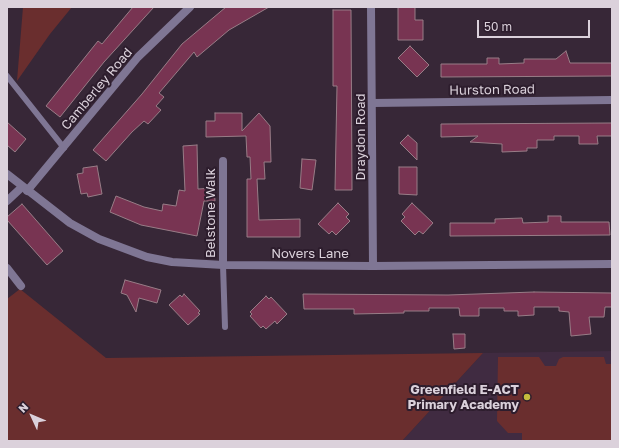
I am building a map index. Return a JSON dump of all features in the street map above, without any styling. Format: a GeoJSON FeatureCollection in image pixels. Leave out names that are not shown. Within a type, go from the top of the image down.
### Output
{"type":"FeatureCollection","features":[{"type":"Feature","properties":{"kind":"street","name":"Camberley Road"},"geometry":{"type":"LineString","coordinates":[[7,201],[25,189],[64,148],[138,57],[190,7]]}},
{"type":"Feature","properties":{"kind":"street","name":"Draydon Road"},"geometry":{"type":"LineString","coordinates":[[371,7],[373,103],[373,266]]}},
{"type":"Feature","properties":{"kind":"street","name":"Hurston Road"},"geometry":{"type":"LineString","coordinates":[[373,103],[612,100]]}},
{"type":"Feature","properties":{"kind":"street","name":"Belstone Walk"},"geometry":{"type":"LineString","coordinates":[[223,161],[223,265]]}},
{"type":"Feature","properties":{"kind":"street","name":"Novers Lane"},"geometry":{"type":"LineString","coordinates":[[7,174],[70,223],[99,239],[147,257],[172,262],[223,265],[373,266],[612,264]]}},
{"type":"Feature","properties":{"kind":"street"},"geometry":{"type":"LineString","coordinates":[[7,268],[21,286]]}},
{"type":"Feature","properties":{"kind":"lane"},"geometry":{"type":"LineString","coordinates":[[7,76],[64,148]]}},
{"type":"Feature","properties":{"kind":"lane"},"geometry":{"type":"LineString","coordinates":[[223,265],[225,327]]}},
{"type":"Feature","properties":{"kind":"shaded area"},"geometry":{"type":"Polygon","coordinates":[[[23,7],[72,7],[50,34],[17,81],[23,7]]]}},
{"type":"Feature","properties":{"kind":"shaded area"},"geometry":{"type":"Polygon","coordinates":[[[20,289],[106,358],[483,353],[402,441],[7,441],[7,299],[20,289]]]}},
{"type":"Feature","properties":{"kind":"shaded area","name":"Greenfield E-ACT Primary Academy"},"geometry":{"type":"Polygon","coordinates":[[[612,351],[612,441],[402,441],[483,353],[612,351]]]}},
{"type":"Feature","properties":{"kind":"shaded area","name":"Greenfield E-ACT Primary Academy"},"geometry":{"type":"Polygon","coordinates":[[[498,357],[539,357],[545,366],[556,366],[559,359],[563,357],[604,357],[606,364],[612,364],[612,441],[522,441],[522,433],[508,433],[497,421],[498,357]]]}},
{"type":"Feature","properties":{"kind":"building"},"geometry":{"type":"Polygon","coordinates":[[[133,7],[154,7],[104,62],[60,117],[46,106],[98,41],[102,44],[133,7]]]}},
{"type":"Feature","properties":{"kind":"building"},"geometry":{"type":"Polygon","coordinates":[[[226,7],[269,7],[229,30],[197,57],[194,52],[159,93],[164,97],[156,106],[161,110],[148,124],[144,121],[132,132],[106,161],[93,150],[142,94],[182,44],[226,7]]]}},
{"type":"Feature","properties":{"kind":"building"},"geometry":{"type":"Polygon","coordinates":[[[398,7],[415,7],[415,20],[423,20],[423,40],[398,40],[398,7]]]}},
{"type":"Feature","properties":{"kind":"building"},"geometry":{"type":"Polygon","coordinates":[[[333,10],[351,10],[352,190],[335,190],[337,86],[333,86],[333,10]]]}},
{"type":"Feature","properties":{"kind":"building"},"geometry":{"type":"Polygon","coordinates":[[[410,46],[429,65],[417,77],[398,58],[410,46]]]}},
{"type":"Feature","properties":{"kind":"building"},"geometry":{"type":"Polygon","coordinates":[[[566,51],[570,63],[612,63],[612,76],[441,77],[441,64],[487,64],[487,58],[499,58],[499,64],[524,63],[524,59],[556,59],[566,51]]]}},
{"type":"Feature","properties":{"kind":"building"},"geometry":{"type":"Polygon","coordinates":[[[215,113],[242,113],[242,131],[259,113],[270,126],[271,162],[264,162],[265,179],[257,179],[259,220],[300,219],[300,237],[247,237],[247,179],[251,179],[250,157],[247,157],[246,136],[206,137],[206,121],[215,121],[215,113]]]}},
{"type":"Feature","properties":{"kind":"building"},"geometry":{"type":"Polygon","coordinates":[[[7,122],[26,139],[15,152],[7,145],[7,122]]]}},
{"type":"Feature","properties":{"kind":"building"},"geometry":{"type":"Polygon","coordinates":[[[612,123],[612,136],[597,136],[598,144],[579,144],[579,136],[554,136],[554,140],[537,140],[537,148],[527,148],[527,151],[502,152],[502,144],[470,142],[478,136],[441,137],[441,124],[612,123]]]}},
{"type":"Feature","properties":{"kind":"building"},"geometry":{"type":"Polygon","coordinates":[[[408,135],[417,143],[417,160],[400,143],[408,135]]]}},
{"type":"Feature","properties":{"kind":"building"},"geometry":{"type":"Polygon","coordinates":[[[197,145],[198,189],[214,188],[215,201],[204,201],[197,236],[141,225],[110,212],[116,196],[144,207],[162,211],[163,204],[176,206],[179,190],[185,191],[183,146],[197,145]]]}},
{"type":"Feature","properties":{"kind":"building"},"geometry":{"type":"Polygon","coordinates":[[[302,159],[316,160],[312,190],[300,188],[302,159]]]}},
{"type":"Feature","properties":{"kind":"building"},"geometry":{"type":"Polygon","coordinates":[[[97,166],[102,194],[88,197],[87,193],[81,194],[77,174],[83,173],[83,168],[97,166]]]}},
{"type":"Feature","properties":{"kind":"building"},"geometry":{"type":"Polygon","coordinates":[[[399,167],[417,167],[417,195],[399,194],[399,167]]]}},
{"type":"Feature","properties":{"kind":"building"},"geometry":{"type":"Polygon","coordinates":[[[338,203],[349,214],[346,217],[350,221],[336,235],[332,231],[329,234],[318,224],[338,203]]]}},
{"type":"Feature","properties":{"kind":"building"},"geometry":{"type":"Polygon","coordinates":[[[412,203],[433,223],[423,234],[419,231],[415,235],[401,221],[405,217],[402,214],[412,203]]]}},
{"type":"Feature","properties":{"kind":"building"},"geometry":{"type":"Polygon","coordinates":[[[22,204],[63,251],[47,265],[7,220],[7,217],[22,204]]]}},
{"type":"Feature","properties":{"kind":"building"},"geometry":{"type":"Polygon","coordinates":[[[548,216],[561,216],[561,222],[609,222],[610,235],[450,236],[450,223],[495,223],[495,219],[522,218],[523,223],[548,222],[548,216]]]}},
{"type":"Feature","properties":{"kind":"building"},"geometry":{"type":"Polygon","coordinates":[[[125,280],[161,290],[157,303],[139,298],[136,312],[127,295],[121,293],[125,280]]]}},
{"type":"Feature","properties":{"kind":"building"},"geometry":{"type":"Polygon","coordinates":[[[534,292],[612,293],[612,307],[605,307],[604,317],[589,317],[591,334],[571,336],[569,312],[559,311],[559,307],[534,307],[534,315],[518,316],[518,311],[504,311],[504,308],[479,308],[479,316],[460,316],[459,308],[429,308],[429,311],[404,311],[404,313],[354,314],[354,309],[304,309],[303,294],[448,295],[534,292]]]}},
{"type":"Feature","properties":{"kind":"building"},"geometry":{"type":"Polygon","coordinates":[[[184,294],[200,311],[198,313],[200,314],[188,325],[169,305],[180,295],[182,297],[184,294]]]}},
{"type":"Feature","properties":{"kind":"building"},"geometry":{"type":"Polygon","coordinates":[[[266,296],[269,299],[271,297],[287,314],[277,324],[275,321],[266,329],[263,326],[261,328],[250,316],[252,314],[250,312],[266,296]]]}},
{"type":"Feature","properties":{"kind":"building"},"geometry":{"type":"Polygon","coordinates":[[[453,334],[465,334],[465,348],[454,349],[453,334]]]}},
{"type":"Feature","properties":{"kind":"place","name":"Greenfield E-ACT Primary Academy"},"geometry":{"type":"Point","coordinates":[527,397]}}]}
